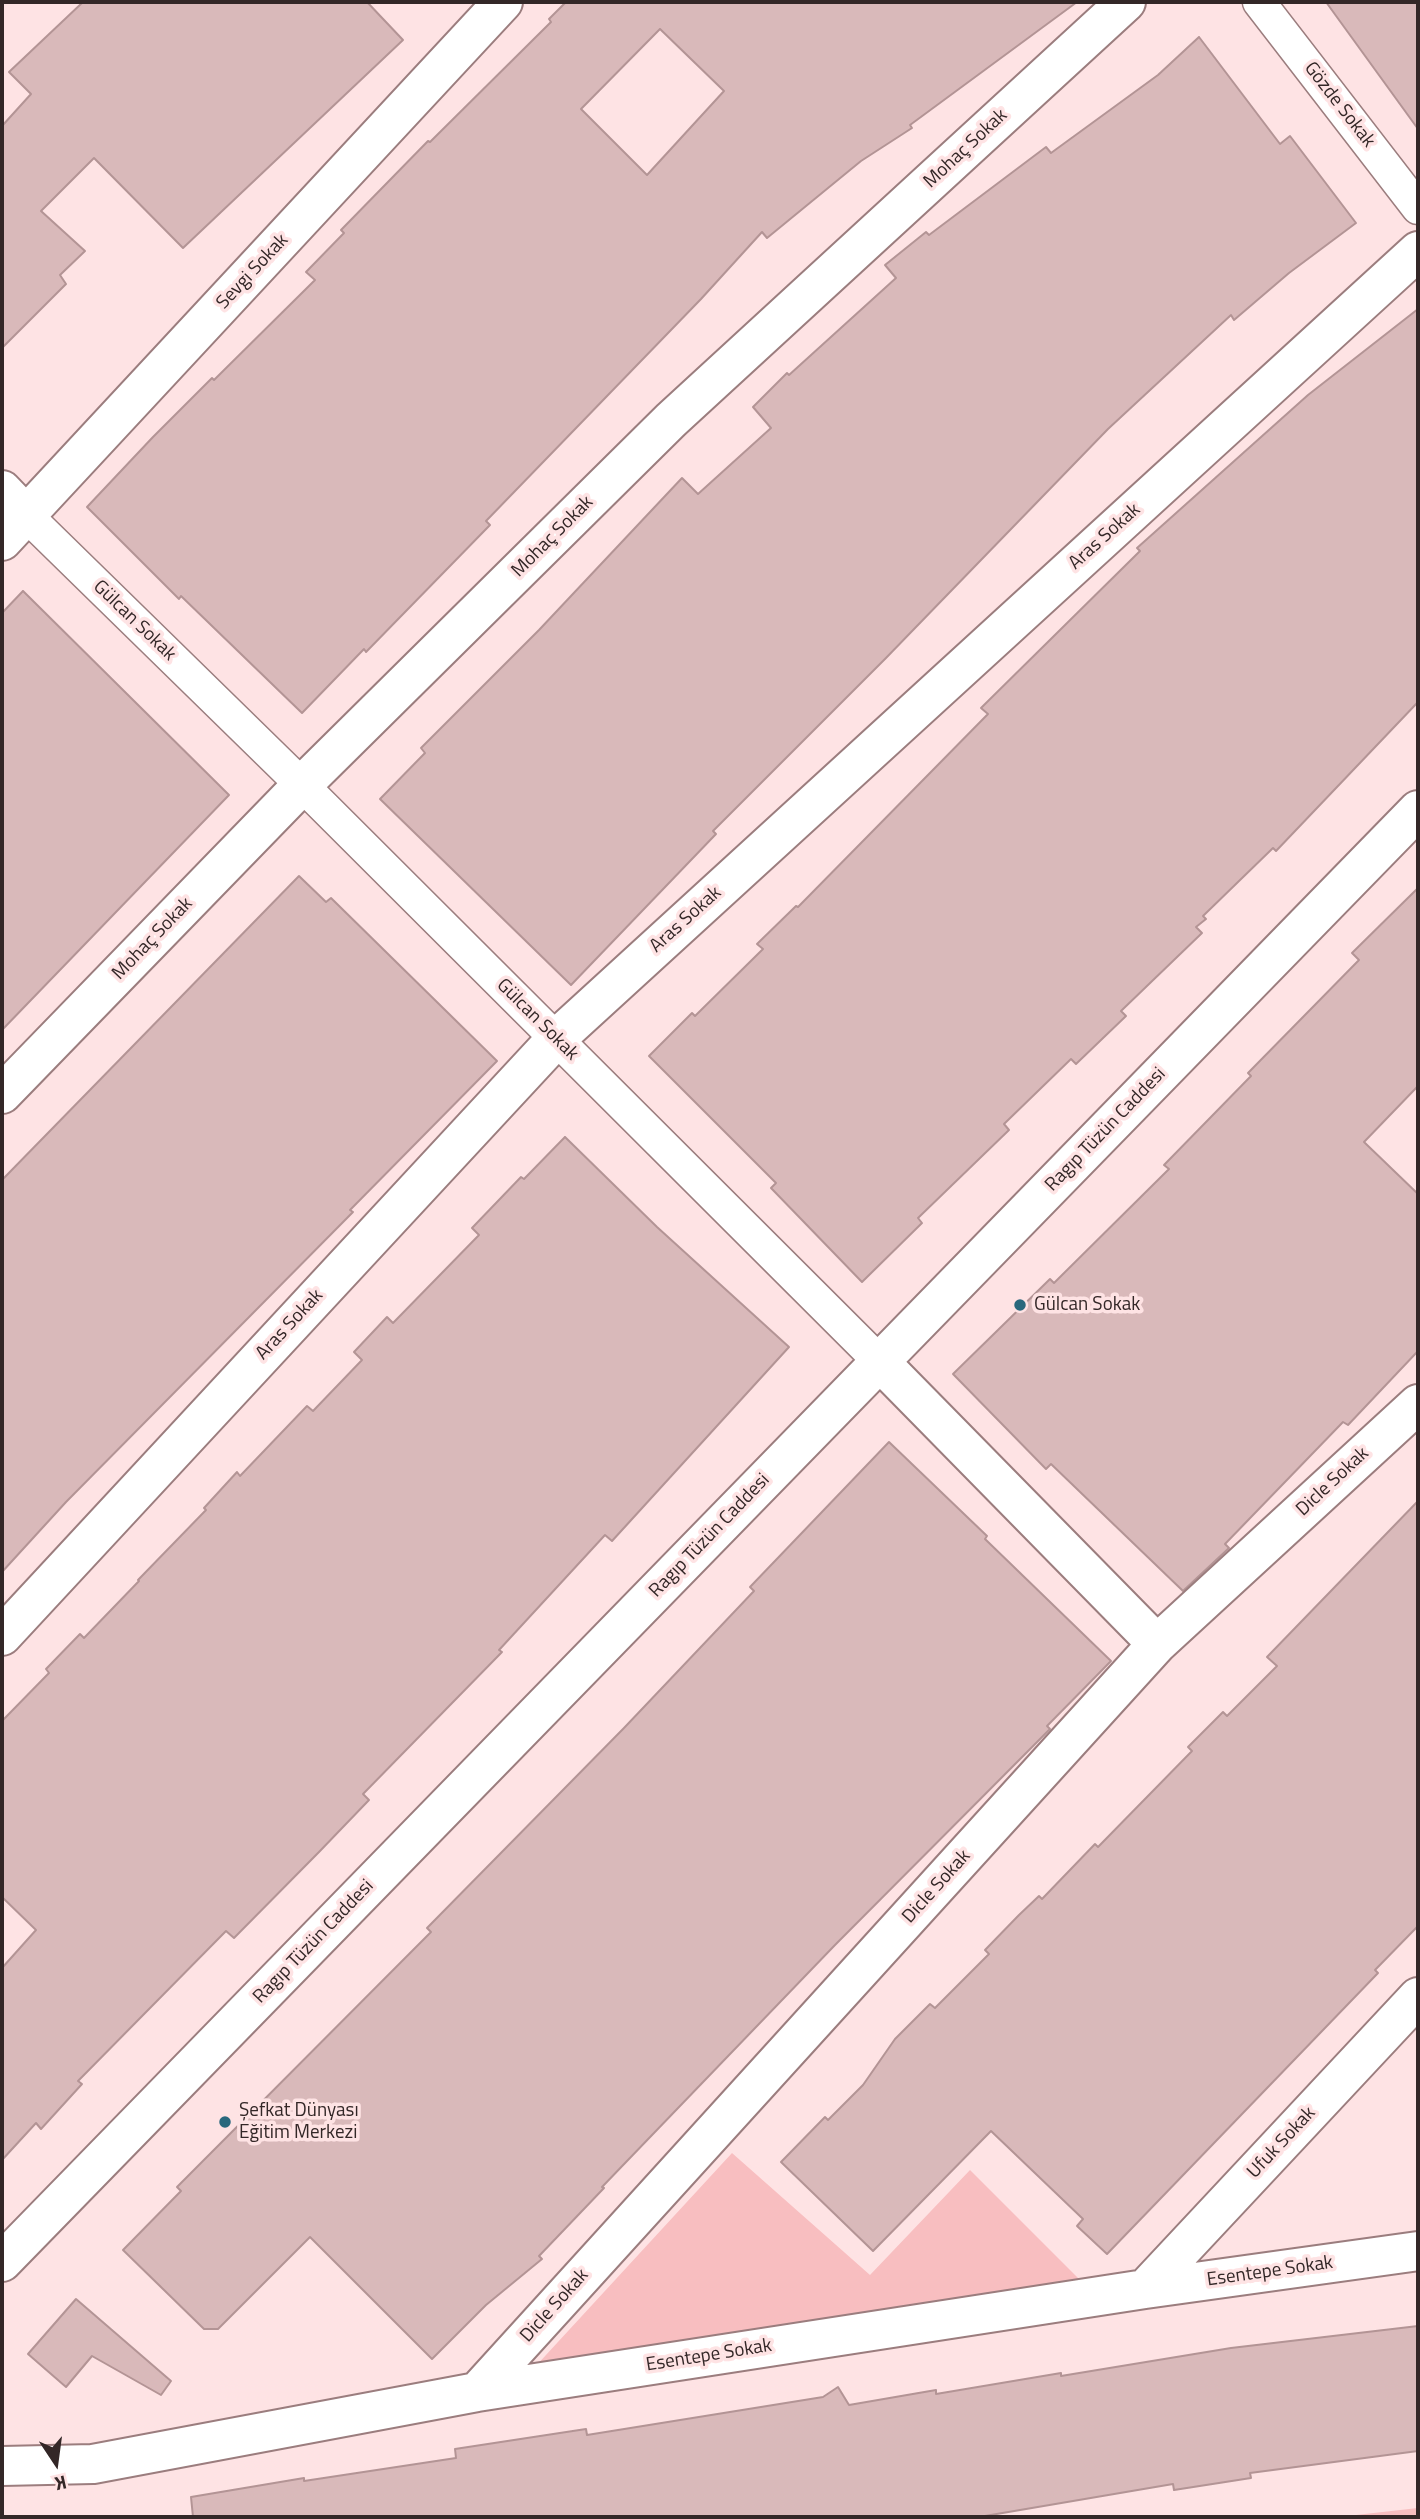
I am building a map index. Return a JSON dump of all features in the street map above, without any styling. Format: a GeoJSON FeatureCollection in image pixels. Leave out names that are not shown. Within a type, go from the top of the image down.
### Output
{"type":"FeatureCollection","features":[{"type":"Feature","properties":{"kind":"street","name":"Sevgi Sokak"},"geometry":{"type":"LineString","coordinates":[[10,516],[503,2]]}},
{"type":"Feature","properties":{"kind":"street","name":"Mohaç Sokak"},"geometry":{"type":"LineString","coordinates":[[2,1094],[302,785],[671,420],[1126,2]]}},
{"type":"Feature","properties":{"kind":"street","name":"Gözde Sokak"},"geometry":{"type":"LineString","coordinates":[[1259,2],[1418,208]]}},
{"type":"Feature","properties":{"kind":"street","name":"Aras Sokak"},"geometry":{"type":"LineString","coordinates":[[2,1636],[556,1039],[1418,251]]}},
{"type":"Feature","properties":{"kind":"street","name":"Gülcan Sokak"},"geometry":{"type":"LineString","coordinates":[[10,516],[302,785],[880,1362],[1157,1644]]}},
{"type":"Feature","properties":{"kind":"street","name":"Ragıp Tüzün Caddesi"},"geometry":{"type":"LineString","coordinates":[[2,2262],[1418,810]]}},
{"type":"Feature","properties":{"kind":"street","name":"Dicle Sokak"},"geometry":{"type":"LineString","coordinates":[[477,2392],[1157,1644],[1418,1404]]}},
{"type":"Feature","properties":{"kind":"street","name":"Ufuk Sokak"},"geometry":{"type":"LineString","coordinates":[[1145,2290],[1418,1997]]}},
{"type":"Feature","properties":{"kind":"street","name":"Esentepe Sokak"},"geometry":{"type":"LineString","coordinates":[[2,2466],[93,2464],[477,2392],[1418,2251]]}},
{"type":"Feature","properties":{"kind":"shaded area"},"geometry":{"type":"Polygon","coordinates":[[[732,2153],[870,2275],[970,2170],[1080,2280],[534,2368],[732,2153]]]}},
{"type":"Feature","properties":{"kind":"shaded area"},"geometry":{"type":"Polygon","coordinates":[[[1418,2508],[1418,2517],[1338,2517],[1418,2508]]]}},
{"type":"Feature","properties":{"kind":"building"},"geometry":{"type":"Polygon","coordinates":[[[83,2],[367,2],[403,40],[183,248],[94,158],[41,211],[85,251],[60,275],[66,284],[2,348],[2,126],[31,94],[9,72],[83,2]]]}},
{"type":"Feature","properties":{"kind":"building"},"geometry":{"type":"Polygon","coordinates":[[[566,2],[1077,2],[910,125],[912,128],[861,161],[767,238],[762,232],[701,299],[486,521],[490,525],[366,652],[364,649],[302,713],[181,596],[179,599],[87,507],[212,378],[214,380],[315,280],[306,272],[344,233],[341,230],[551,22],[549,19],[566,2]],[[660,29],[581,109],[647,175],[724,91],[660,29]]]}},
{"type":"Feature","properties":{"kind":"building"},"geometry":{"type":"Polygon","coordinates":[[[1326,2],[1418,2],[1418,129],[1326,2]]]}},
{"type":"Feature","properties":{"kind":"building"},"geometry":{"type":"Polygon","coordinates":[[[1199,37],[1280,144],[1290,136],[1356,223],[1289,273],[1234,320],[1231,315],[1108,429],[885,659],[713,831],[716,834],[571,985],[380,799],[425,753],[421,748],[539,630],[682,478],[698,494],[771,428],[753,407],[787,373],[789,375],[896,278],[885,265],[926,232],[929,235],[1046,147],[1051,153],[1158,75],[1199,37]]]}},
{"type":"Feature","properties":{"kind":"building"},"geometry":{"type":"Polygon","coordinates":[[[1418,309],[1418,702],[1276,851],[1273,848],[1203,916],[1206,919],[1196,927],[1202,933],[1121,1011],[1126,1016],[1076,1064],[1071,1059],[1004,1124],[1009,1130],[918,1218],[922,1223],[862,1282],[771,1188],[776,1183],[649,1056],[692,1013],[695,1016],[763,949],[757,944],[798,907],[988,714],[981,708],[1140,551],[1137,548],[1308,395],[1418,309]]]}},
{"type":"Feature","properties":{"kind":"building"},"geometry":{"type":"Polygon","coordinates":[[[23,591],[229,795],[2,1030],[2,613],[23,591]]]}},
{"type":"Feature","properties":{"kind":"building"},"geometry":{"type":"Polygon","coordinates":[[[299,876],[326,902],[331,898],[497,1061],[350,1210],[353,1212],[66,1502],[2,1572],[2,1180],[299,876]]]}},
{"type":"Feature","properties":{"kind":"building"},"geometry":{"type":"Polygon","coordinates":[[[1418,888],[1418,1086],[1364,1142],[1418,1194],[1418,1351],[1348,1425],[1343,1422],[1225,1544],[1229,1548],[1183,1591],[1051,1464],[1046,1469],[953,1374],[1050,1279],[1054,1283],[1169,1169],[1164,1165],[1251,1076],[1248,1073],[1359,960],[1352,953],[1418,888]]]}},
{"type":"Feature","properties":{"kind":"building"},"geometry":{"type":"Polygon","coordinates":[[[565,1137],[657,1227],[789,1347],[612,1541],[605,1535],[499,1650],[502,1652],[363,1794],[369,1800],[319,1852],[234,1938],[226,1931],[78,2081],[82,2084],[41,2129],[36,2123],[2,2160],[2,1968],[36,1930],[2,1897],[2,1721],[49,1673],[46,1669],[80,1634],[84,1638],[206,1510],[204,1508],[237,1472],[240,1476],[307,1406],[313,1411],[362,1360],[354,1352],[387,1317],[393,1323],[479,1235],[472,1228],[521,1177],[524,1179],[565,1137]]]}},
{"type":"Feature","properties":{"kind":"building"},"geometry":{"type":"Polygon","coordinates":[[[889,1442],[1111,1661],[1047,1726],[1050,1729],[835,1945],[602,2187],[604,2188],[539,2256],[542,2259],[486,2305],[432,2359],[310,2237],[218,2329],[204,2329],[123,2250],[181,2191],[177,2187],[431,1932],[427,1928],[624,1728],[754,1591],[750,1587],[889,1442]]]}},
{"type":"Feature","properties":{"kind":"building"},"geometry":{"type":"Polygon","coordinates":[[[1418,1501],[1418,1926],[1375,1970],[1378,1973],[1107,2254],[1077,2226],[1083,2219],[991,2131],[873,2251],[781,2162],[825,2117],[828,2120],[863,2085],[895,2039],[930,2004],[935,2008],[989,1954],[985,1950],[1019,1915],[1039,1896],[1042,1899],[1095,1844],[1098,1847],[1192,1751],[1188,1747],[1223,1712],[1227,1716],[1277,1666],[1267,1657],[1418,1501]]]}},
{"type":"Feature","properties":{"kind":"building"},"geometry":{"type":"Polygon","coordinates":[[[76,2299],[171,2381],[161,2395],[92,2356],[66,2387],[28,2354],[76,2299]]]}},
{"type":"Feature","properties":{"kind":"building"},"geometry":{"type":"Polygon","coordinates":[[[1418,2326],[1418,2451],[1250,2473],[1251,2478],[1174,2490],[1173,2484],[979,2517],[193,2517],[191,2497],[304,2478],[304,2481],[456,2458],[455,2449],[586,2429],[587,2435],[823,2397],[838,2387],[849,2405],[936,2390],[936,2394],[1061,2373],[1061,2376],[1231,2348],[1418,2326]]]}},
{"type":"Feature","properties":{"kind":"place","name":"Gülcan Sokak"},"geometry":{"type":"Point","coordinates":[1020,1305]}},
{"type":"Feature","properties":{"kind":"place","name":"Şefkat Dünyası Eğitim Merkezi"},"geometry":{"type":"Point","coordinates":[225,2122]}}]}
